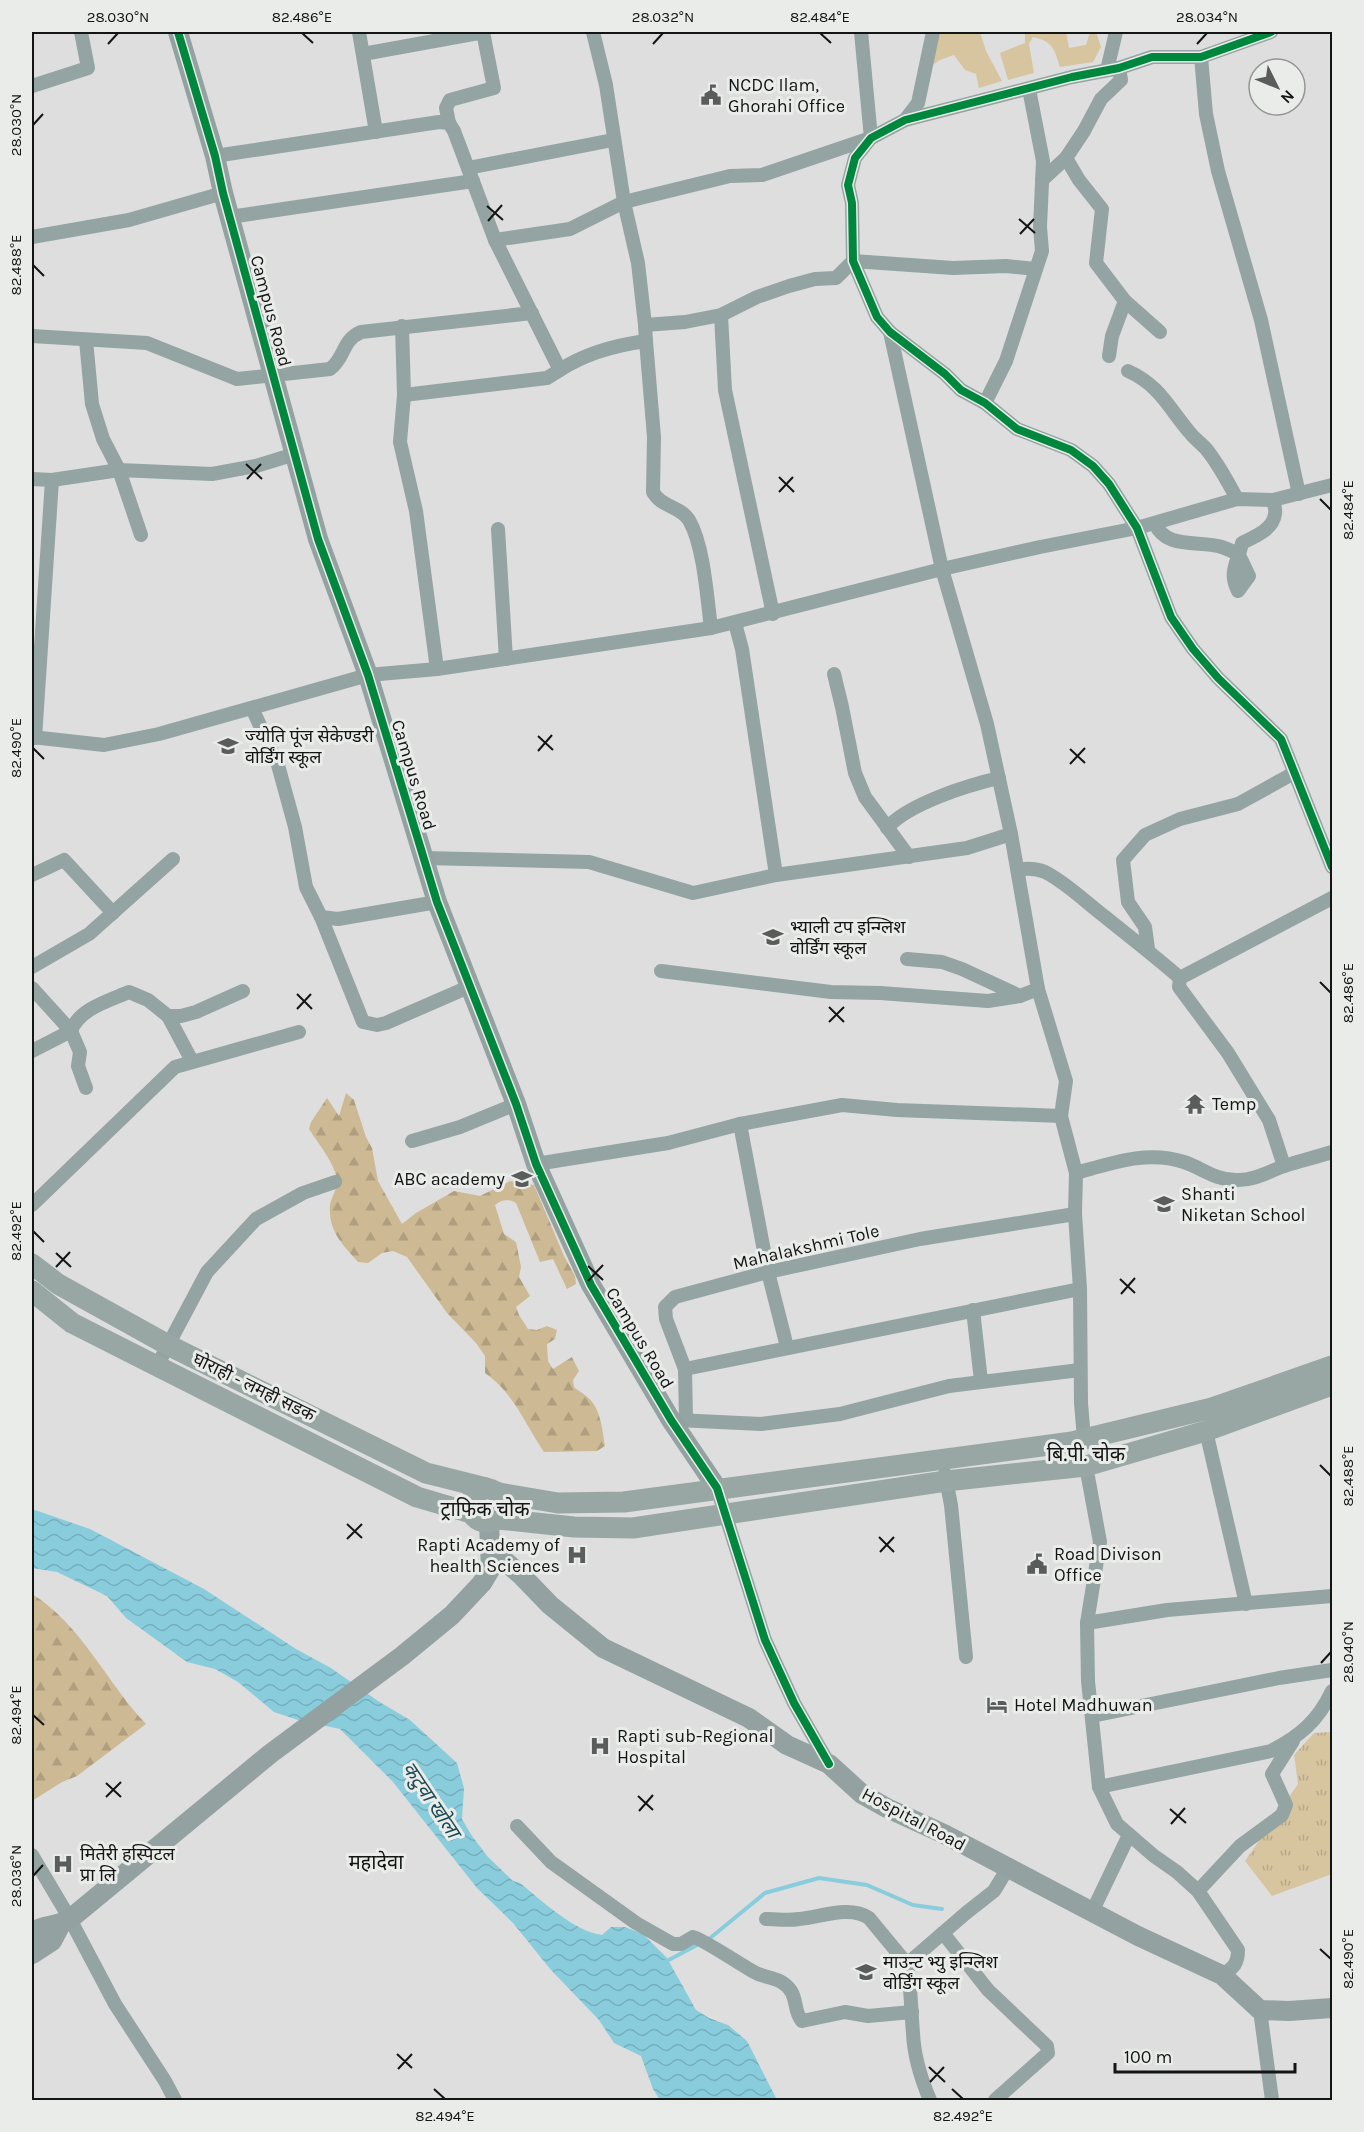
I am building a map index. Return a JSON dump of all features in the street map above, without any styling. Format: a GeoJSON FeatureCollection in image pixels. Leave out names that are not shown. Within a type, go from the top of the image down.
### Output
{"type":"FeatureCollection","features":[{"type":"Feature","properties":{"kind":"main road","name":"घोराही - लमही सडक"},"geometry":{"type":"LineString","coordinates":[[32,1264],[58,1284],[168,1345],[426,1473],[493,1490],[558,1503],[624,1502],[717,1488],[944,1471]]}},
{"type":"Feature","properties":{"kind":"main road","name":"घोराही - लमही सडक"},"geometry":{"type":"LineString","coordinates":[[32,1292],[72,1323],[417,1497],[486,1518],[574,1527],[633,1528],[724,1514],[944,1471]]}},
{"type":"Feature","properties":{"kind":"main road"},"geometry":{"type":"LineString","coordinates":[[944,1471],[1212,1408],[1332,1366]]}},
{"type":"Feature","properties":{"kind":"main road"},"geometry":{"type":"LineString","coordinates":[[944,1471],[1088,1465],[1206,1431],[1332,1384]]}},
{"type":"Feature","properties":{"kind":"main road"},"geometry":{"type":"LineString","coordinates":[[1084,1439],[1088,1465]]}},
{"type":"Feature","properties":{"kind":"main road"},"geometry":{"type":"LineString","coordinates":[[493,1490],[504,1503],[504,1509],[486,1518],[469,1507],[474,1494],[493,1490]]}},
{"type":"Feature","properties":{"kind":"street"},"geometry":{"type":"LineString","coordinates":[[32,86],[88,68],[81,32]]}},
{"type":"Feature","properties":{"kind":"street","name":"Campus Road"},"geometry":{"type":"LineString","coordinates":[[178,32],[215,156],[223,194],[318,539],[368,675],[437,902],[516,1104],[536,1164],[591,1285],[679,1420],[717,1488]]}},
{"type":"Feature","properties":{"kind":"street"},"geometry":{"type":"LineString","coordinates":[[359,32],[376,132]]}},
{"type":"Feature","properties":{"kind":"street"},"geometry":{"type":"LineString","coordinates":[[363,54],[484,32],[494,88],[450,100],[446,108],[449,123],[495,240],[560,370]]}},
{"type":"Feature","properties":{"kind":"street"},"geometry":{"type":"LineString","coordinates":[[593,32],[606,86],[624,202],[638,264],[654,437],[653,492],[657,499],[688,518],[695,534],[711,628]]}},
{"type":"Feature","properties":{"kind":"street"},"geometry":{"type":"LineString","coordinates":[[861,32],[871,138],[855,159],[848,185],[852,202],[853,261],[876,317],[890,332],[945,374],[961,390],[985,403],[1017,429],[1071,450],[1093,466],[1109,484],[1137,528],[1171,617],[1193,649],[1218,678],[1281,739],[1332,867]]}},
{"type":"Feature","properties":{"kind":"street"},"geometry":{"type":"LineString","coordinates":[[905,120],[918,103],[933,32]]}},
{"type":"Feature","properties":{"kind":"street"},"geometry":{"type":"LineString","coordinates":[[1042,180],[1066,158],[1101,99],[1121,81],[1113,69],[1116,32]]}},
{"type":"Feature","properties":{"kind":"street"},"geometry":{"type":"LineString","coordinates":[[495,240],[570,229],[624,202],[730,176],[762,175],[871,138],[905,120],[1113,69],[1152,57],[1201,57],[1271,32]]}},
{"type":"Feature","properties":{"kind":"street"},"geometry":{"type":"LineString","coordinates":[[1201,57],[1206,114],[1218,171],[1261,320],[1299,494]]}},
{"type":"Feature","properties":{"kind":"street"},"geometry":{"type":"LineString","coordinates":[[985,403],[1006,361],[1042,251],[1040,226],[1043,161],[1029,89]]}},
{"type":"Feature","properties":{"kind":"street"},"geometry":{"type":"LineString","coordinates":[[215,156],[439,122],[449,123]]}},
{"type":"Feature","properties":{"kind":"street"},"geometry":{"type":"LineString","coordinates":[[230,217],[471,175],[614,140]]}},
{"type":"Feature","properties":{"kind":"street"},"geometry":{"type":"LineString","coordinates":[[1066,158],[1079,180],[1102,209],[1096,263],[1125,301],[1160,332]]}},
{"type":"Feature","properties":{"kind":"street"},"geometry":{"type":"LineString","coordinates":[[32,237],[129,220],[223,194]]}},
{"type":"Feature","properties":{"kind":"street"},"geometry":{"type":"LineString","coordinates":[[645,325],[685,322],[721,315],[757,297],[789,286],[815,279],[836,278],[853,261],[953,268],[1006,266],[1036,269]]}},
{"type":"Feature","properties":{"kind":"street"},"geometry":{"type":"LineString","coordinates":[[1109,356],[1112,336],[1125,301]]}},
{"type":"Feature","properties":{"kind":"street"},"geometry":{"type":"LineString","coordinates":[[32,336],[147,343],[237,379],[330,369],[339,360],[346,344],[353,336],[361,332],[532,313]]}},
{"type":"Feature","properties":{"kind":"street"},"geometry":{"type":"LineString","coordinates":[[721,315],[724,390],[773,614]]}},
{"type":"Feature","properties":{"kind":"street"},"geometry":{"type":"LineString","coordinates":[[402,326],[404,395],[400,442],[416,511],[437,669]]}},
{"type":"Feature","properties":{"kind":"street"},"geometry":{"type":"LineString","coordinates":[[890,332],[942,569],[987,724],[1018,870],[1038,989],[1066,1081],[1061,1116],[1076,1173],[1075,1214],[1080,1289],[1080,1370],[1084,1439]]}},
{"type":"Feature","properties":{"kind":"street"},"geometry":{"type":"LineString","coordinates":[[86,340],[92,405],[141,535]]}},
{"type":"Feature","properties":{"kind":"street"},"geometry":{"type":"LineString","coordinates":[[404,395],[547,378],[570,363],[602,351],[646,341]]}},
{"type":"Feature","properties":{"kind":"street"},"geometry":{"type":"LineString","coordinates":[[1128,371],[1137,375],[1167,400],[1190,433],[1208,451],[1237,498]]}},
{"type":"Feature","properties":{"kind":"street"},"geometry":{"type":"LineString","coordinates":[[32,479],[52,480],[118,470],[212,474],[256,466],[296,454]]}},
{"type":"Feature","properties":{"kind":"street"},"geometry":{"type":"LineString","coordinates":[[52,480],[33,738],[104,745],[159,734],[368,675],[437,669],[711,628],[942,569],[1137,528],[1237,498],[1273,500],[1332,485]]}},
{"type":"Feature","properties":{"kind":"street"},"geometry":{"type":"LineString","coordinates":[[1155,522],[1158,529],[1172,540],[1221,547],[1239,555],[1242,543],[1261,534],[1270,525],[1276,514],[1273,500]]}},
{"type":"Feature","properties":{"kind":"street"},"geometry":{"type":"LineString","coordinates":[[498,529],[506,659]]}},
{"type":"Feature","properties":{"kind":"street"},"geometry":{"type":"LineString","coordinates":[[735,623],[742,649],[776,875]]}},
{"type":"Feature","properties":{"kind":"street"},"geometry":{"type":"LineString","coordinates":[[834,674],[855,773],[865,797],[909,856]]}},
{"type":"Feature","properties":{"kind":"street"},"geometry":{"type":"LineString","coordinates":[[252,708],[278,765],[295,827],[306,887],[321,917],[363,1022],[376,1026],[386,1023],[471,986]]}},
{"type":"Feature","properties":{"kind":"street"},"geometry":{"type":"LineString","coordinates":[[1148,949],[1145,927],[1128,902],[1123,860],[1146,835],[1180,819],[1238,804],[1294,773]]}},
{"type":"Feature","properties":{"kind":"street"},"geometry":{"type":"LineString","coordinates":[[887,828],[896,818],[964,786],[999,778]]}},
{"type":"Feature","properties":{"kind":"street"},"geometry":{"type":"LineString","coordinates":[[424,858],[589,862],[693,893],[776,875],[967,848],[1011,834]]}},
{"type":"Feature","properties":{"kind":"street"},"geometry":{"type":"LineString","coordinates":[[32,967],[89,934],[173,859]]}},
{"type":"Feature","properties":{"kind":"street"},"geometry":{"type":"LineString","coordinates":[[32,875],[64,860],[113,913]]}},
{"type":"Feature","properties":{"kind":"street"},"geometry":{"type":"LineString","coordinates":[[1018,870],[1030,868],[1046,872],[1083,897],[1180,978]]}},
{"type":"Feature","properties":{"kind":"street"},"geometry":{"type":"LineString","coordinates":[[1180,978],[1332,898]]}},
{"type":"Feature","properties":{"kind":"street"},"geometry":{"type":"LineString","coordinates":[[321,917],[338,919],[437,902]]}},
{"type":"Feature","properties":{"kind":"street"},"geometry":{"type":"LineString","coordinates":[[907,959],[942,962],[1020,996]]}},
{"type":"Feature","properties":{"kind":"street"},"geometry":{"type":"LineString","coordinates":[[661,971],[831,992],[880,993],[988,1001],[1020,996],[1038,989]]}},
{"type":"Feature","properties":{"kind":"street"},"geometry":{"type":"LineString","coordinates":[[1180,978],[1179,987],[1228,1053],[1269,1120],[1284,1167]]}},
{"type":"Feature","properties":{"kind":"street"},"geometry":{"type":"LineString","coordinates":[[32,988],[71,1031],[80,1052],[78,1066],[86,1088]]}},
{"type":"Feature","properties":{"kind":"street"},"geometry":{"type":"LineString","coordinates":[[168,1016],[182,1016],[196,1012],[243,991]]}},
{"type":"Feature","properties":{"kind":"street"},"geometry":{"type":"LineString","coordinates":[[32,1051],[71,1031],[75,1020],[99,1005],[129,992],[148,1000],[168,1016],[192,1061]]}},
{"type":"Feature","properties":{"kind":"street"},"geometry":{"type":"LineString","coordinates":[[32,1205],[175,1067],[299,1032]]}},
{"type":"Feature","properties":{"kind":"street"},"geometry":{"type":"LineString","coordinates":[[412,1141],[460,1127],[516,1104]]}},
{"type":"Feature","properties":{"kind":"street"},"geometry":{"type":"LineString","coordinates":[[536,1164],[668,1143],[740,1124],[842,1105],[897,1110],[1061,1116]]}},
{"type":"Feature","properties":{"kind":"street"},"geometry":{"type":"LineString","coordinates":[[740,1124],[768,1272],[787,1347]]}},
{"type":"Feature","properties":{"kind":"street"},"geometry":{"type":"LineString","coordinates":[[1076,1173],[1121,1160],[1156,1156],[1185,1162],[1213,1177],[1235,1180],[1255,1178],[1332,1152]]}},
{"type":"Feature","properties":{"kind":"street"},"geometry":{"type":"LineString","coordinates":[[157,1366],[207,1272],[256,1219],[303,1193],[334,1182]]}},
{"type":"Feature","properties":{"kind":"street","name":"Mahalakshmi Tole"},"geometry":{"type":"LineString","coordinates":[[679,1420],[684,1369],[666,1319],[665,1307],[675,1297],[768,1272],[920,1239],[1075,1214]]}},
{"type":"Feature","properties":{"kind":"street"},"geometry":{"type":"LineString","coordinates":[[684,1369],[1080,1289]]}},
{"type":"Feature","properties":{"kind":"street"},"geometry":{"type":"LineString","coordinates":[[973,1310],[981,1382]]}},
{"type":"Feature","properties":{"kind":"street"},"geometry":{"type":"LineString","coordinates":[[679,1420],[761,1424],[840,1414],[949,1386],[1080,1370]]}},
{"type":"Feature","properties":{"kind":"street"},"geometry":{"type":"LineString","coordinates":[[1206,1431],[1246,1604]]}},
{"type":"Feature","properties":{"kind":"street"},"geometry":{"type":"LineString","coordinates":[[1088,1465],[1100,1542],[1087,1623],[1088,1681],[1099,1788],[1118,1824],[1198,1891],[1238,1950],[1238,1960],[1233,1968],[1222,1975]]}},
{"type":"Feature","properties":{"kind":"street"},"geometry":{"type":"LineString","coordinates":[[944,1471],[951,1505],[966,1657]]}},
{"type":"Feature","properties":{"kind":"street"},"geometry":{"type":"LineString","coordinates":[[717,1488],[765,1640],[794,1703],[829,1764]]}},
{"type":"Feature","properties":{"kind":"street"},"geometry":{"type":"LineString","coordinates":[[32,1953],[52,1941],[66,1922],[270,1754],[402,1656],[452,1615],[482,1583],[491,1568],[486,1518]]}},
{"type":"Feature","properties":{"kind":"street","name":"Hospital Road"},"geometry":{"type":"LineString","coordinates":[[491,1550],[522,1576],[550,1605],[603,1648],[749,1718],[787,1745],[829,1764],[862,1794],[1138,1936],[1222,1975],[1260,2010]]}},
{"type":"Feature","properties":{"kind":"street"},"geometry":{"type":"LineString","coordinates":[[1087,1623],[1167,1610],[1332,1596]]}},
{"type":"Feature","properties":{"kind":"street"},"geometry":{"type":"LineString","coordinates":[[1092,1716],[1279,1678],[1332,1670]]}},
{"type":"Feature","properties":{"kind":"street"},"geometry":{"type":"LineString","coordinates":[[1099,1788],[1271,1751],[1294,1739],[1316,1719],[1332,1691]]}},
{"type":"Feature","properties":{"kind":"street"},"geometry":{"type":"LineString","coordinates":[[1198,1891],[1240,1846],[1282,1815],[1286,1806],[1272,1774],[1294,1739]]}},
{"type":"Feature","properties":{"kind":"street"},"geometry":{"type":"LineString","coordinates":[[517,1826],[551,1862],[636,1923],[673,1944],[681,1944],[693,1937],[700,1938],[759,1975],[775,1978],[791,1991],[796,2014],[802,2021],[844,2012],[868,2016],[912,2012]]}},
{"type":"Feature","properties":{"kind":"street"},"geometry":{"type":"LineString","coordinates":[[1092,1912],[1130,1835]]}},
{"type":"Feature","properties":{"kind":"street"},"geometry":{"type":"LineString","coordinates":[[32,1855],[66,1922],[175,2100]]}},
{"type":"Feature","properties":{"kind":"street"},"geometry":{"type":"LineString","coordinates":[[908,1964],[994,1891],[1008,1868]]}},
{"type":"Feature","properties":{"kind":"street"},"geometry":{"type":"LineString","coordinates":[[766,1919],[796,1920],[856,1912],[869,1918],[908,1964],[913,2035],[920,2076],[930,2100]]}},
{"type":"Feature","properties":{"kind":"street"},"geometry":{"type":"LineString","coordinates":[[32,1932],[42,1925],[66,1922]]}},
{"type":"Feature","properties":{"kind":"street"},"geometry":{"type":"LineString","coordinates":[[943,1933],[988,1990],[1047,2046],[1048,2053],[995,2100]]}},
{"type":"Feature","properties":{"kind":"street"},"geometry":{"type":"LineString","coordinates":[[1272,2100],[1260,2010],[1289,2012],[1332,2008]]}},
{"type":"Feature","properties":{"kind":"green space"},"geometry":{"type":"Polygon","coordinates":[[[934,32],[980,32],[986,51],[1002,81],[979,88],[976,74],[965,70],[954,55],[926,69],[934,32]]]}},
{"type":"Feature","properties":{"kind":"green space"},"geometry":{"type":"Polygon","coordinates":[[[1025,32],[1066,32],[1069,48],[1086,45],[1090,32],[1096,32],[1101,47],[1093,62],[1060,67],[1052,47],[1045,41],[1033,37],[1029,44],[1034,73],[1008,80],[1000,53],[1025,43],[1025,32]]]}},
{"type":"Feature","properties":{"kind":"green space"},"geometry":{"type":"Polygon","coordinates":[[[346,1093],[354,1100],[372,1148],[378,1181],[402,1224],[454,1191],[480,1196],[510,1181],[534,1185],[564,1256],[575,1276],[576,1284],[567,1289],[553,1259],[540,1262],[516,1203],[508,1200],[500,1202],[495,1205],[504,1234],[516,1242],[521,1267],[519,1277],[530,1296],[516,1307],[528,1329],[537,1330],[547,1326],[557,1330],[555,1339],[547,1344],[548,1361],[553,1369],[572,1357],[579,1371],[573,1380],[574,1387],[595,1406],[605,1446],[597,1451],[544,1452],[511,1399],[485,1373],[485,1356],[476,1343],[447,1313],[407,1257],[393,1251],[382,1253],[368,1263],[358,1262],[342,1243],[334,1230],[330,1214],[331,1202],[337,1185],[334,1170],[309,1129],[327,1098],[339,1116],[346,1093]]]}},
{"type":"Feature","properties":{"kind":"green space"},"geometry":{"type":"Polygon","coordinates":[[[32,1594],[65,1621],[146,1724],[77,1776],[62,1782],[32,1801],[32,1594]]]}},
{"type":"Feature","properties":{"kind":"green space"},"geometry":{"type":"Polygon","coordinates":[[[1332,1732],[1332,1874],[1272,1896],[1245,1861],[1298,1784],[1294,1755],[1314,1733],[1332,1732]]]}},
{"type":"Feature","properties":{"kind":"water","name":"कटुवा खोला"},"geometry":{"type":"Polygon","coordinates":[[[32,1509],[90,1529],[204,1589],[410,1720],[457,1763],[464,1788],[462,1819],[488,1857],[513,1881],[520,1883],[581,1928],[602,1935],[611,1927],[625,1927],[643,1934],[667,1958],[696,2010],[728,2025],[747,2041],[777,2100],[660,2100],[653,2089],[641,2056],[614,2043],[599,2020],[551,1970],[513,1923],[477,1888],[393,1782],[340,1729],[274,1712],[238,1682],[215,1669],[187,1662],[126,1618],[107,1596],[57,1572],[32,1568],[32,1509]]]}},
{"type":"Feature","properties":{"kind":"waterway"},"geometry":{"type":"LineString","coordinates":[[709,1939],[765,1893],[819,1878],[867,1885],[913,1905],[942,1909]]}},
{"type":"Feature","properties":{"kind":"waterway"},"geometry":{"type":"LineString","coordinates":[[663,1963],[699,1944]]}},
{"type":"Feature","properties":{"kind":"cycle path"},"geometry":{"type":"LineString","coordinates":[[178,32],[215,156],[223,193],[318,539],[368,675],[437,902],[516,1104],[536,1164],[591,1285],[671,1420],[717,1488],[765,1640],[794,1703],[829,1764]]}},
{"type":"Feature","properties":{"kind":"cycle path"},"geometry":{"type":"LineString","coordinates":[[1271,32],[1201,57],[1152,57],[1119,68],[1072,77],[905,120],[871,138],[855,158],[848,185],[852,203],[853,261],[877,317],[890,332],[945,374],[961,390],[985,403],[1017,429],[1071,450],[1093,466],[1109,484],[1137,528],[1171,617],[1193,649],[1218,678],[1281,739],[1332,867]]}},
{"type":"Feature","properties":{"kind":"place","name":"NCDC Ilam, Ghorahi Office"},"geometry":{"type":"Point","coordinates":[711,95]}},
{"type":"Feature","properties":{"kind":"place","name":"ज्योति पूंज सेकेण्डरी वोर्डिंग स्कूल"},"geometry":{"type":"Point","coordinates":[228,746]}},
{"type":"Feature","properties":{"kind":"place","name":"भ्याली टप इन्ग्लिश वोर्डिंग स्कूल"},"geometry":{"type":"Point","coordinates":[773,937]}},
{"type":"Feature","properties":{"kind":"place","name":"Temp"},"geometry":{"type":"Point","coordinates":[1195,1104]}},
{"type":"Feature","properties":{"kind":"place","name":"ABC academy"},"geometry":{"type":"Point","coordinates":[522,1179]}},
{"type":"Feature","properties":{"kind":"place","name":"Shanti Niketan School"},"geometry":{"type":"Point","coordinates":[1164,1204]}},
{"type":"Feature","properties":{"kind":"place","name":"Rapti Academy of health Sciences"},"geometry":{"type":"Point","coordinates":[577,1555]}},
{"type":"Feature","properties":{"kind":"place","name":"Road Divison Office"},"geometry":{"type":"Point","coordinates":[1037,1564]}},
{"type":"Feature","properties":{"kind":"place","name":"Hotel Madhuwan"},"geometry":{"type":"Point","coordinates":[997,1705]}},
{"type":"Feature","properties":{"kind":"place","name":"Rapti sub-Regional Hospital"},"geometry":{"type":"Point","coordinates":[600,1746]}},
{"type":"Feature","properties":{"kind":"place","name":"मितेरी हस्पिटल प्रा लि"},"geometry":{"type":"Point","coordinates":[63,1864]}},
{"type":"Feature","properties":{"kind":"place","name":"माउन्ट भ्यु इन्ग्लिश वोर्डिंग स्कूल"},"geometry":{"type":"Point","coordinates":[866,1972]}},
{"type":"Feature","properties":{"kind":"district","name":"बि.पी. चोक"},"geometry":{"type":"Point","coordinates":[1086,1454]}},
{"type":"Feature","properties":{"kind":"district","name":"ट्राफिक चोक"},"geometry":{"type":"Point","coordinates":[485,1509]}},
{"type":"Feature","properties":{"kind":"district","name":"महादेवा"},"geometry":{"type":"Point","coordinates":[376,1862]}}]}
